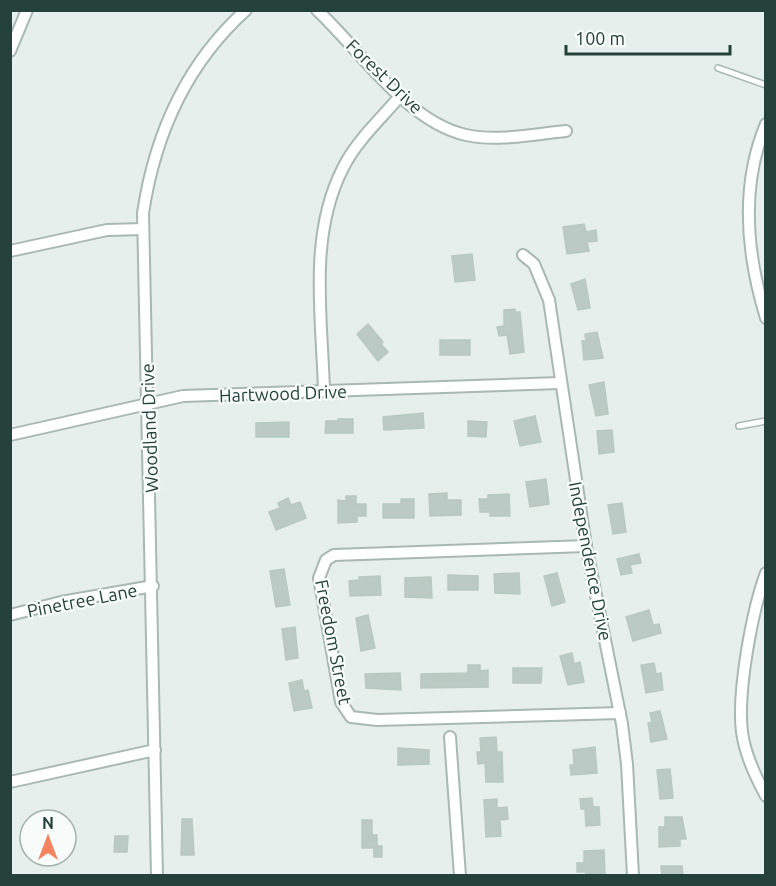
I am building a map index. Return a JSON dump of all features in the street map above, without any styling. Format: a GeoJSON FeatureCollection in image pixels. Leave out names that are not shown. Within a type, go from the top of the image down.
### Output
{"type":"FeatureCollection","features":[{"type":"Feature","properties":{"kind":"street"},"geometry":{"type":"LineString","coordinates":[[10,51],[27,10]]}},
{"type":"Feature","properties":{"kind":"street","name":"Woodland Drive"},"geometry":{"type":"LineString","coordinates":[[158,876],[143,229],[151,176],[176,101],[203,57],[246,10]]}},
{"type":"Feature","properties":{"kind":"street","name":"Forest Drive"},"geometry":{"type":"LineString","coordinates":[[317,10],[400,96],[435,123],[468,135],[505,137],[566,131]]}},
{"type":"Feature","properties":{"kind":"street"},"geometry":{"type":"LineString","coordinates":[[324,391],[320,275],[324,221],[343,167],[352,152],[400,96]]}},
{"type":"Feature","properties":{"kind":"street"},"geometry":{"type":"LineString","coordinates":[[765,124],[754,165],[748,233],[752,266],[765,318]]}},
{"type":"Feature","properties":{"kind":"street"},"geometry":{"type":"LineString","coordinates":[[10,251],[107,230],[143,229]]}},
{"type":"Feature","properties":{"kind":"street","name":"Independence Drive"},"geometry":{"type":"LineString","coordinates":[[523,255],[534,264],[549,300],[586,546],[620,713],[627,764],[633,876]]}},
{"type":"Feature","properties":{"kind":"street","name":"Hartwood Drive"},"geometry":{"type":"LineString","coordinates":[[10,435],[148,402],[183,396],[560,382]]}},
{"type":"Feature","properties":{"kind":"street","name":"Freedom Street"},"geometry":{"type":"LineString","coordinates":[[586,546],[334,555],[326,560],[319,578],[341,702],[351,717],[377,720],[620,713]]}},
{"type":"Feature","properties":{"kind":"street"},"geometry":{"type":"LineString","coordinates":[[765,573],[750,645],[742,701],[742,730],[747,754],[765,796]]}},
{"type":"Feature","properties":{"kind":"street","name":"Pinetree Lane"},"geometry":{"type":"LineString","coordinates":[[10,615],[61,602],[153,586]]}},
{"type":"Feature","properties":{"kind":"street"},"geometry":{"type":"LineString","coordinates":[[450,736],[460,876]]}},
{"type":"Feature","properties":{"kind":"street"},"geometry":{"type":"LineString","coordinates":[[10,782],[155,750]]}},
{"type":"Feature","properties":{"kind":"lane"},"geometry":{"type":"LineString","coordinates":[[718,68],[765,85]]}},
{"type":"Feature","properties":{"kind":"lane"},"geometry":{"type":"LineString","coordinates":[[739,426],[765,421]]}},
{"type":"Feature","properties":{"kind":"building"},"geometry":{"type":"Polygon","coordinates":[[[584,224],[586,232],[596,230],[597,241],[587,242],[589,251],[567,254],[563,227],[584,224]]]}},
{"type":"Feature","properties":{"kind":"building"},"geometry":{"type":"Polygon","coordinates":[[[472,254],[475,280],[455,282],[452,256],[472,254]]]}},
{"type":"Feature","properties":{"kind":"building"},"geometry":{"type":"Polygon","coordinates":[[[585,279],[590,308],[578,310],[571,284],[585,279]]]}},
{"type":"Feature","properties":{"kind":"building"},"geometry":{"type":"Polygon","coordinates":[[[515,309],[515,312],[520,312],[524,352],[510,354],[507,335],[499,336],[497,327],[504,326],[504,310],[515,309]]]}},
{"type":"Feature","properties":{"kind":"building"},"geometry":{"type":"Polygon","coordinates":[[[368,324],[388,352],[378,361],[357,334],[368,324]]]}},
{"type":"Feature","properties":{"kind":"building"},"geometry":{"type":"Polygon","coordinates":[[[597,332],[603,358],[584,360],[582,341],[586,341],[585,334],[597,332]]]}},
{"type":"Feature","properties":{"kind":"building"},"geometry":{"type":"Polygon","coordinates":[[[440,340],[470,340],[470,355],[440,355],[440,340]]]}},
{"type":"Feature","properties":{"kind":"building"},"geometry":{"type":"Polygon","coordinates":[[[604,382],[608,414],[596,416],[589,385],[604,382]]]}},
{"type":"Feature","properties":{"kind":"building"},"geometry":{"type":"Polygon","coordinates":[[[423,413],[424,428],[384,430],[383,417],[423,413]]]}},
{"type":"Feature","properties":{"kind":"building"},"geometry":{"type":"Polygon","coordinates":[[[535,416],[541,442],[520,446],[514,421],[535,416]]]}},
{"type":"Feature","properties":{"kind":"building"},"geometry":{"type":"Polygon","coordinates":[[[338,419],[353,419],[353,433],[325,433],[326,421],[338,421],[338,419]]]}},
{"type":"Feature","properties":{"kind":"building"},"geometry":{"type":"Polygon","coordinates":[[[468,421],[487,422],[486,437],[468,436],[468,421]]]}},
{"type":"Feature","properties":{"kind":"building"},"geometry":{"type":"Polygon","coordinates":[[[289,422],[289,437],[256,437],[256,423],[289,422]]]}},
{"type":"Feature","properties":{"kind":"building"},"geometry":{"type":"Polygon","coordinates":[[[612,430],[614,452],[599,454],[597,431],[612,430]]]}},
{"type":"Feature","properties":{"kind":"building"},"geometry":{"type":"Polygon","coordinates":[[[546,479],[549,504],[530,507],[526,482],[546,479]]]}},
{"type":"Feature","properties":{"kind":"building"},"geometry":{"type":"Polygon","coordinates":[[[447,493],[447,500],[461,500],[461,515],[430,516],[429,494],[447,493]]]}},
{"type":"Feature","properties":{"kind":"building"},"geometry":{"type":"Polygon","coordinates":[[[509,494],[510,516],[490,516],[490,512],[480,512],[479,499],[488,499],[488,495],[509,494]]]}},
{"type":"Feature","properties":{"kind":"building"},"geometry":{"type":"Polygon","coordinates":[[[346,496],[356,496],[356,504],[366,504],[366,516],[357,516],[357,522],[338,523],[338,500],[346,501],[346,496]]]}},
{"type":"Feature","properties":{"kind":"building"},"geometry":{"type":"Polygon","coordinates":[[[288,498],[291,505],[300,502],[306,518],[276,530],[269,512],[280,508],[278,503],[288,498]]]}},
{"type":"Feature","properties":{"kind":"building"},"geometry":{"type":"Polygon","coordinates":[[[401,499],[414,499],[414,518],[383,518],[383,504],[401,504],[401,499]]]}},
{"type":"Feature","properties":{"kind":"building"},"geometry":{"type":"Polygon","coordinates":[[[622,503],[626,532],[613,534],[608,505],[622,503]]]}},
{"type":"Feature","properties":{"kind":"building"},"geometry":{"type":"Polygon","coordinates":[[[639,554],[641,563],[630,565],[632,573],[621,575],[617,559],[639,554]]]}},
{"type":"Feature","properties":{"kind":"building"},"geometry":{"type":"Polygon","coordinates":[[[284,569],[290,605],[276,607],[270,571],[284,569]]]}},
{"type":"Feature","properties":{"kind":"building"},"geometry":{"type":"Polygon","coordinates":[[[519,573],[520,594],[495,593],[494,574],[519,573]]]}},
{"type":"Feature","properties":{"kind":"building"},"geometry":{"type":"Polygon","coordinates":[[[557,573],[565,602],[552,606],[544,576],[557,573]]]}},
{"type":"Feature","properties":{"kind":"building"},"geometry":{"type":"Polygon","coordinates":[[[448,575],[478,576],[478,590],[448,590],[448,575]]]}},
{"type":"Feature","properties":{"kind":"building"},"geometry":{"type":"Polygon","coordinates":[[[380,576],[381,595],[350,596],[349,581],[359,580],[359,577],[380,576]]]}},
{"type":"Feature","properties":{"kind":"building"},"geometry":{"type":"Polygon","coordinates":[[[431,577],[432,598],[405,597],[405,578],[431,577]]]}},
{"type":"Feature","properties":{"kind":"building"},"geometry":{"type":"Polygon","coordinates":[[[649,610],[653,625],[659,624],[661,633],[633,641],[626,617],[649,610]]]}},
{"type":"Feature","properties":{"kind":"building"},"geometry":{"type":"Polygon","coordinates":[[[368,615],[375,648],[361,651],[356,618],[368,615]]]}},
{"type":"Feature","properties":{"kind":"building"},"geometry":{"type":"Polygon","coordinates":[[[295,627],[298,658],[286,660],[282,629],[295,627]]]}},
{"type":"Feature","properties":{"kind":"building"},"geometry":{"type":"Polygon","coordinates":[[[572,653],[574,664],[580,662],[584,682],[568,685],[560,656],[572,653]]]}},
{"type":"Feature","properties":{"kind":"building"},"geometry":{"type":"Polygon","coordinates":[[[654,663],[656,674],[661,673],[663,690],[646,693],[641,665],[654,663]]]}},
{"type":"Feature","properties":{"kind":"building"},"geometry":{"type":"Polygon","coordinates":[[[468,665],[480,665],[480,671],[488,670],[488,687],[421,688],[421,674],[468,673],[468,665]]]}},
{"type":"Feature","properties":{"kind":"building"},"geometry":{"type":"Polygon","coordinates":[[[513,668],[542,668],[541,683],[513,683],[513,668]]]}},
{"type":"Feature","properties":{"kind":"building"},"geometry":{"type":"Polygon","coordinates":[[[400,673],[401,690],[366,688],[365,674],[400,673]]]}},
{"type":"Feature","properties":{"kind":"building"},"geometry":{"type":"Polygon","coordinates":[[[302,680],[304,691],[308,690],[312,708],[294,711],[289,683],[302,680]]]}},
{"type":"Feature","properties":{"kind":"building"},"geometry":{"type":"Polygon","coordinates":[[[660,711],[667,739],[651,742],[648,723],[652,722],[650,713],[660,711]]]}},
{"type":"Feature","properties":{"kind":"building"},"geometry":{"type":"Polygon","coordinates":[[[496,737],[497,752],[502,752],[503,782],[486,782],[485,763],[478,764],[477,752],[481,752],[480,738],[496,737]]]}},
{"type":"Feature","properties":{"kind":"building"},"geometry":{"type":"Polygon","coordinates":[[[595,747],[597,773],[571,775],[570,765],[574,765],[573,750],[595,747]]]}},
{"type":"Feature","properties":{"kind":"building"},"geometry":{"type":"Polygon","coordinates":[[[398,748],[429,750],[429,764],[398,765],[398,748]]]}},
{"type":"Feature","properties":{"kind":"building"},"geometry":{"type":"Polygon","coordinates":[[[670,769],[673,798],[660,799],[657,770],[670,769]]]}},
{"type":"Feature","properties":{"kind":"building"},"geometry":{"type":"Polygon","coordinates":[[[592,798],[593,807],[599,807],[600,825],[586,826],[585,809],[581,809],[580,799],[592,798]]]}},
{"type":"Feature","properties":{"kind":"building"},"geometry":{"type":"Polygon","coordinates":[[[497,799],[497,808],[507,807],[508,819],[500,820],[501,836],[486,837],[484,800],[497,799]]]}},
{"type":"Feature","properties":{"kind":"building"},"geometry":{"type":"Polygon","coordinates":[[[665,817],[682,817],[686,839],[680,839],[680,846],[659,847],[659,827],[665,827],[665,817]]]}},
{"type":"Feature","properties":{"kind":"building"},"geometry":{"type":"Polygon","coordinates":[[[182,819],[192,819],[194,855],[181,855],[182,819]]]}},
{"type":"Feature","properties":{"kind":"building"},"geometry":{"type":"Polygon","coordinates":[[[362,820],[372,820],[372,835],[377,835],[377,846],[382,846],[382,857],[374,857],[374,848],[362,848],[362,820]]]}},
{"type":"Feature","properties":{"kind":"building"},"geometry":{"type":"Polygon","coordinates":[[[115,836],[128,836],[127,852],[114,852],[115,836]]]}},
{"type":"Feature","properties":{"kind":"building"},"geometry":{"type":"Polygon","coordinates":[[[604,850],[605,876],[586,876],[586,872],[577,872],[577,863],[584,863],[584,851],[604,850]]]}},
{"type":"Feature","properties":{"kind":"building"},"geometry":{"type":"Polygon","coordinates":[[[661,866],[682,866],[683,876],[662,876],[661,866]]]}}]}
